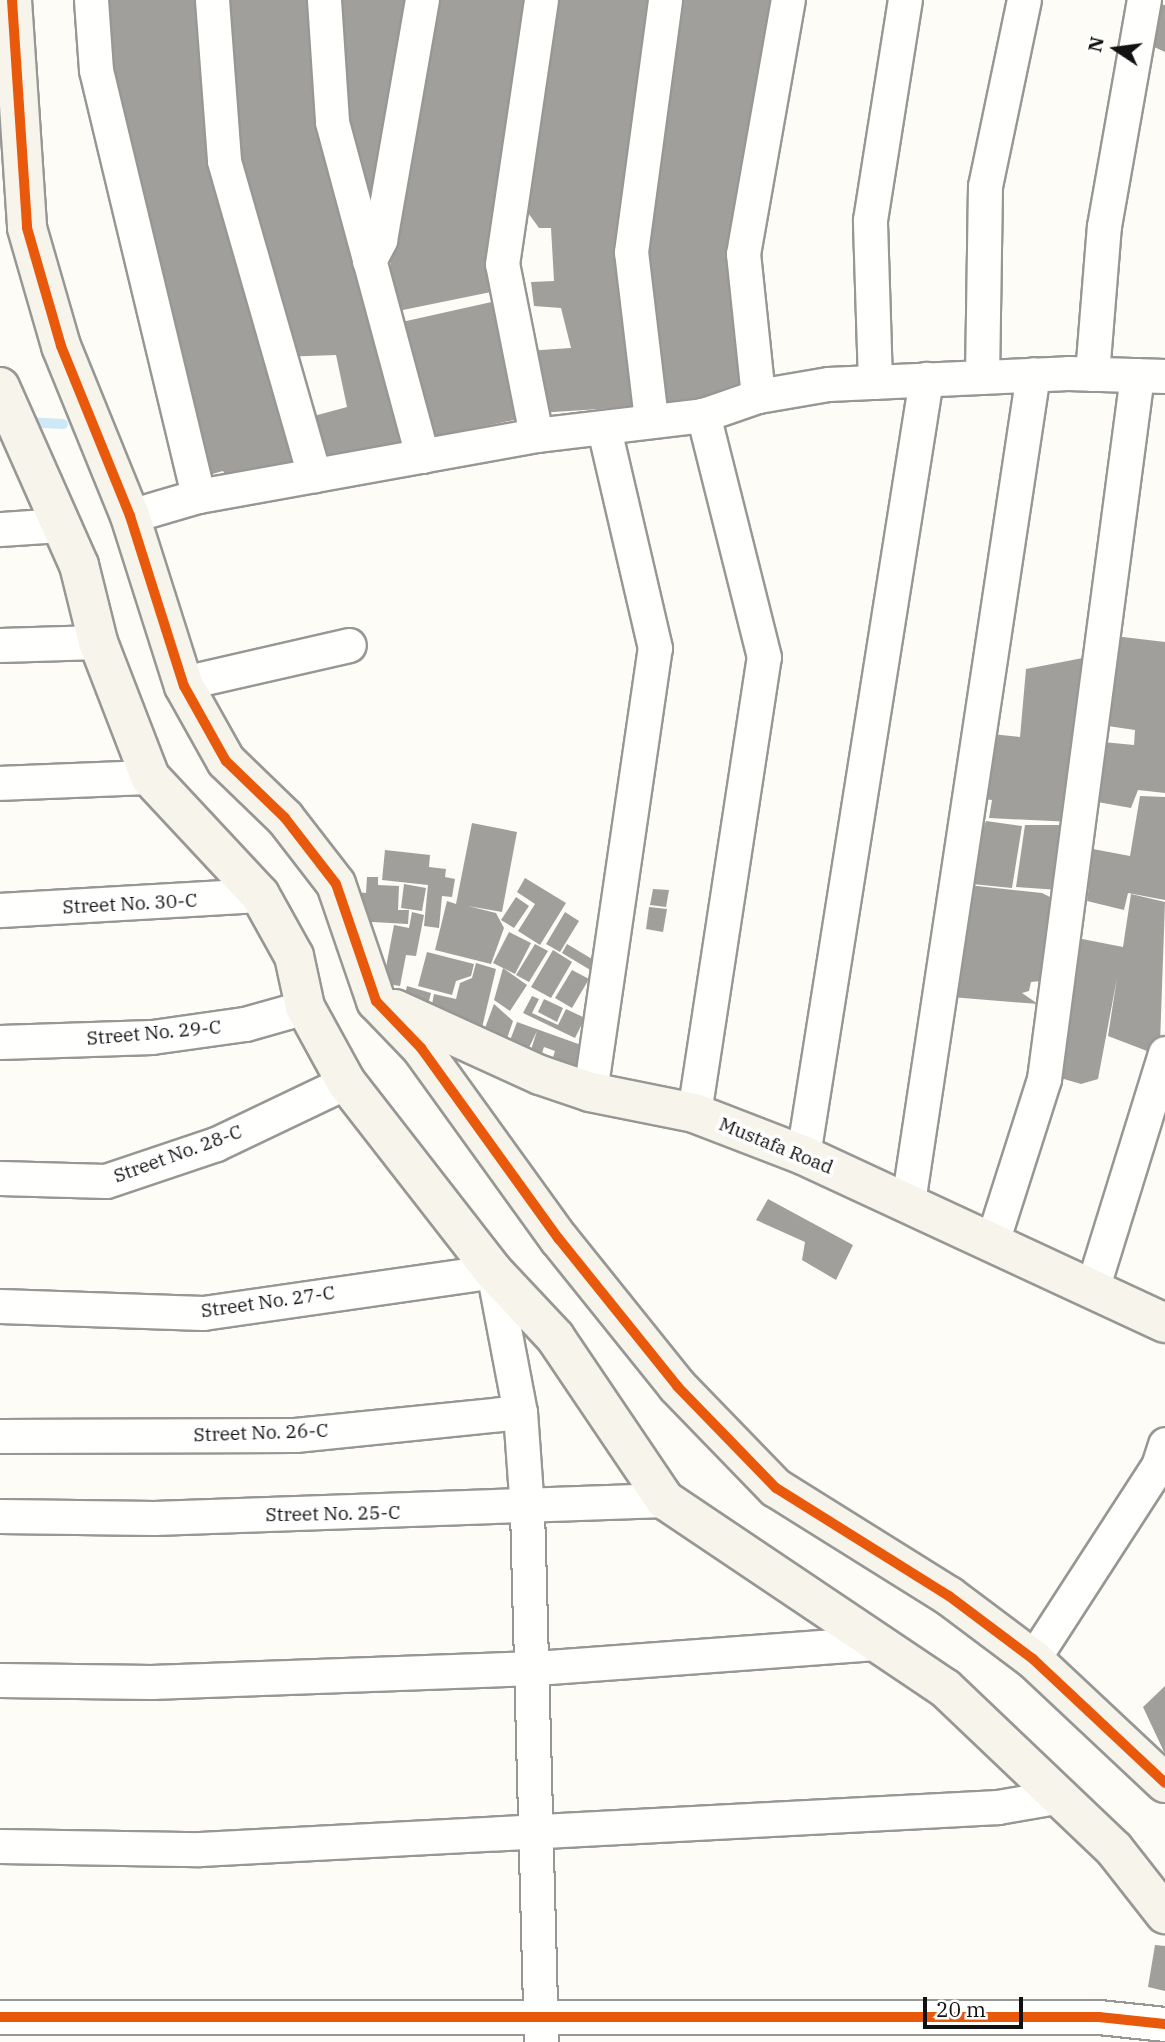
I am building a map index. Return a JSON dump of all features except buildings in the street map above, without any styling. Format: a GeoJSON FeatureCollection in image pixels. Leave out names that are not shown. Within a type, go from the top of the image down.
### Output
{"type":"FeatureCollection","features":[{"type":"Feature","properties":{"kind":"street"},"geometry":{"type":"LineString","coordinates":[[12,0],[27,228],[61,346],[130,516],[183,682],[226,761],[285,818],[337,884],[376,1000],[421,1048],[558,1240],[677,1386],[767,1478],[949,1596],[1033,1659],[1165,1783]]}},
{"type":"Feature","properties":{"kind":"street"},"geometry":{"type":"LineString","coordinates":[[91,0],[96,70],[198,496]]}},
{"type":"Feature","properties":{"kind":"street"},"geometry":{"type":"LineString","coordinates":[[212,0],[224,161],[314,475]]}},
{"type":"Feature","properties":{"kind":"street"},"geometry":{"type":"LineString","coordinates":[[324,0],[332,122],[422,456]]}},
{"type":"Feature","properties":{"kind":"street"},"geometry":{"type":"LineString","coordinates":[[369,261],[380,240],[422,0]]}},
{"type":"Feature","properties":{"kind":"street"},"geometry":{"type":"LineString","coordinates":[[536,435],[502,264],[541,0]]}},
{"type":"Feature","properties":{"kind":"street"},"geometry":{"type":"LineString","coordinates":[[650,419],[631,252],[665,0]]}},
{"type":"Feature","properties":{"kind":"street"},"geometry":{"type":"LineString","coordinates":[[758,396],[743,254],[788,0]]}},
{"type":"Feature","properties":{"kind":"street"},"geometry":{"type":"LineString","coordinates":[[875,382],[870,220],[905,0]]}},
{"type":"Feature","properties":{"kind":"street"},"geometry":{"type":"LineString","coordinates":[[982,377],[985,186],[1024,0]]}},
{"type":"Feature","properties":{"kind":"street"},"geometry":{"type":"LineString","coordinates":[[1092,374],[1104,226],[1144,0]]}},
{"type":"Feature","properties":{"kind":"street"},"geometry":{"type":"LineString","coordinates":[[130,516],[198,496],[536,435],[604,428],[650,419],[703,415],[758,396],[875,382],[926,379],[1033,374],[1151,375],[1044,1079],[992,1242]]}},
{"type":"Feature","properties":{"kind":"street"},"geometry":{"type":"LineString","coordinates":[[908,1202],[1033,374]]}},
{"type":"Feature","properties":{"kind":"street"},"geometry":{"type":"LineString","coordinates":[[803,1155],[926,379]]}},
{"type":"Feature","properties":{"kind":"street"},"geometry":{"type":"LineString","coordinates":[[0,387],[58,526],[79,565],[98,642],[150,777],[260,895],[294,956],[305,1007],[346,1082],[493,1271],[555,1337],[666,1500],[872,1643],[945,1688],[1114,1849],[1165,1914]]}},
{"type":"Feature","properties":{"kind":"street"},"geometry":{"type":"LineString","coordinates":[[694,1113],[764,657],[703,415]]}},
{"type":"Feature","properties":{"kind":"street"},"geometry":{"type":"LineString","coordinates":[[590,1092],[655,648],[604,428]]}},
{"type":"Feature","properties":{"kind":"street"},"geometry":{"type":"LineString","coordinates":[[0,529],[58,526]]}},
{"type":"Feature","properties":{"kind":"street"},"geometry":{"type":"LineString","coordinates":[[0,645],[98,642]]}},
{"type":"Feature","properties":{"kind":"street"},"geometry":{"type":"LineString","coordinates":[[183,682],[348,645]]}},
{"type":"Feature","properties":{"kind":"street"},"geometry":{"type":"LineString","coordinates":[[0,783],[150,777]]}},
{"type":"Feature","properties":{"kind":"street","name":"Street No. 30-C"},"geometry":{"type":"LineString","coordinates":[[0,910],[260,895]]}},
{"type":"Feature","properties":{"kind":"street","name":"Mustafa Road"},"geometry":{"type":"LineString","coordinates":[[376,1000],[540,1075],[590,1092],[694,1113],[803,1155],[1165,1323]]}},
{"type":"Feature","properties":{"kind":"street","name":"Street No. 29-C"},"geometry":{"type":"LineString","coordinates":[[0,1042],[152,1037],[245,1024],[305,1007]]}},
{"type":"Feature","properties":{"kind":"street"},"geometry":{"type":"LineString","coordinates":[[1092,1289],[1165,1053]]}},
{"type":"Feature","properties":{"kind":"street","name":"Street No. 28-C"},"geometry":{"type":"LineString","coordinates":[[0,1178],[106,1181],[216,1144],[346,1082]]}},
{"type":"Feature","properties":{"kind":"street"},"geometry":{"type":"LineString","coordinates":[[493,1271],[520,1412],[527,1509],[536,1668],[534,1832],[541,2030]]}},
{"type":"Feature","properties":{"kind":"street","name":"Street No. 27-C"},"geometry":{"type":"LineString","coordinates":[[0,1306],[203,1313],[493,1271]]}},
{"type":"Feature","properties":{"kind":"street","name":"Street No. 26-C"},"geometry":{"type":"LineString","coordinates":[[0,1436],[295,1435],[520,1412]]}},
{"type":"Feature","properties":{"kind":"street"},"geometry":{"type":"LineString","coordinates":[[1033,1659],[1158,1466],[1165,1444]]}},
{"type":"Feature","properties":{"kind":"street","name":"Street No. 25-C"},"geometry":{"type":"LineString","coordinates":[[0,1516],[527,1509],[666,1500]]}},
{"type":"Feature","properties":{"kind":"street"},"geometry":{"type":"LineString","coordinates":[[0,1680],[151,1682],[536,1668],[872,1643]]}},
{"type":"Feature","properties":{"kind":"street"},"geometry":{"type":"LineString","coordinates":[[0,1846],[200,1849],[998,1807],[1061,1796]]}},
{"type":"Feature","properties":{"kind":"street"},"geometry":{"type":"LineString","coordinates":[[0,2017],[541,2030],[1099,2017],[1165,2024]]}},
{"type":"Feature","properties":{"kind":"waterway"},"geometry":{"type":"LineString","coordinates":[[25,422],[63,424]]}},
{"type":"Feature","properties":{"kind":"cycle path"},"geometry":{"type":"LineString","coordinates":[[12,0],[27,228],[61,346],[130,516],[184,686],[226,761],[285,818],[336,884],[376,1001],[421,1048],[559,1239],[677,1386],[776,1488],[949,1596],[1033,1659],[1165,1783]]}},
{"type":"Feature","properties":{"kind":"cycle path"},"geometry":{"type":"LineString","coordinates":[[0,2017],[1099,2017],[1165,2024]]}}]}
